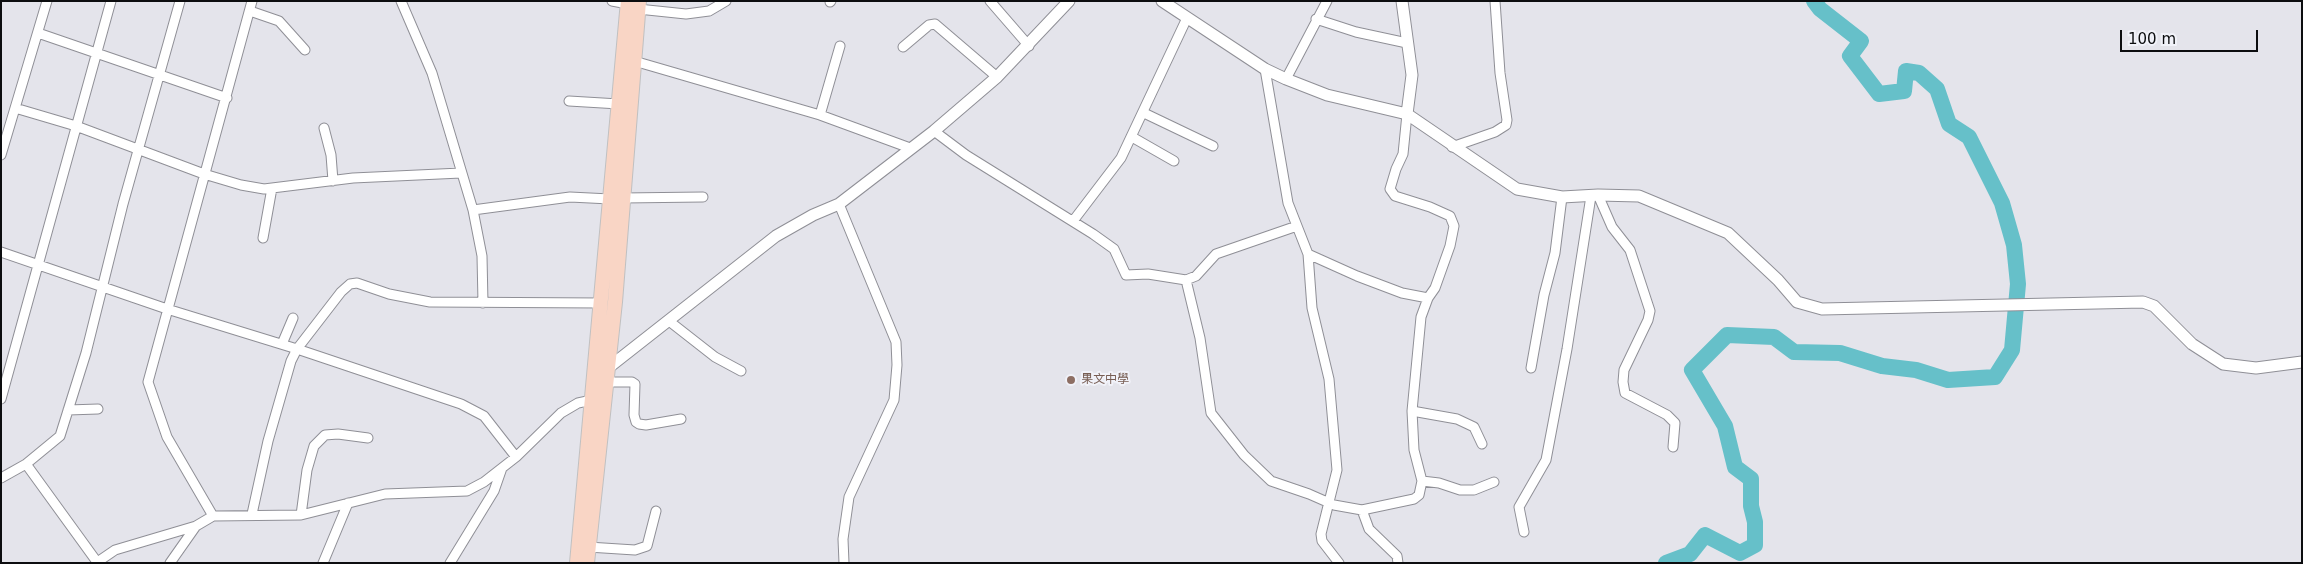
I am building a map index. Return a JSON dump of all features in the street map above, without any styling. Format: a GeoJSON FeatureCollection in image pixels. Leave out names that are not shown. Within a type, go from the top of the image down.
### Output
{"type":"FeatureCollection","features":[{"type":"Feature","properties":{"kind":"main road"},"geometry":{"type":"LineString","coordinates":[[577,563],[601,303],[634,61],[633,4]]}},
{"type":"Feature","properties":{"kind":"main road"},"geometry":{"type":"LineString","coordinates":[[587,563],[607,375],[619,104],[633,4]]}},
{"type":"Feature","properties":{"kind":"street"},"geometry":{"type":"LineString","coordinates":[[1,155],[47,1]]}},
{"type":"Feature","properties":{"kind":"street"},"geometry":{"type":"LineString","coordinates":[[1,399],[40,264],[111,1]]}},
{"type":"Feature","properties":{"kind":"street"},"geometry":{"type":"LineString","coordinates":[[1,478],[26,464],[60,436],[86,353],[138,149],[180,1]]}},
{"type":"Feature","properties":{"kind":"street"},"geometry":{"type":"LineString","coordinates":[[402,1],[432,73],[473,210],[482,256],[483,303]]}},
{"type":"Feature","properties":{"kind":"street"},"geometry":{"type":"LineString","coordinates":[[612,1],[686,14],[709,11],[726,1]]}},
{"type":"Feature","properties":{"kind":"street"},"geometry":{"type":"LineString","coordinates":[[990,1],[1029,46]]}},
{"type":"Feature","properties":{"kind":"street"},"geometry":{"type":"LineString","coordinates":[[607,375],[668,320],[776,236],[813,215],[839,204],[934,131],[997,77],[1029,46],[1069,1]]}},
{"type":"Feature","properties":{"kind":"street"},"geometry":{"type":"LineString","coordinates":[[1162,1],[1265,69],[1286,79],[1327,95],[1407,114],[1517,189],[1562,197],[1639,196],[1728,232],[1778,280],[1797,302],[1822,309],[2143,302],[2154,306],[2192,344],[2223,364],[2256,368],[2302,362]]}},
{"type":"Feature","properties":{"kind":"street"},"geometry":{"type":"LineString","coordinates":[[1286,79],[1327,1]]}},
{"type":"Feature","properties":{"kind":"street"},"geometry":{"type":"LineString","coordinates":[[1186,280],[1200,338],[1211,413],[1244,455],[1271,481],[1329,503],[1362,510],[1414,499],[1420,495],[1422,482],[1414,450],[1412,411],[1421,317],[1442,270],[1454,226],[1450,216],[1430,207],[1395,196],[1390,189],[1403,154],[1412,75],[1402,1]]}},
{"type":"Feature","properties":{"kind":"street"},"geometry":{"type":"LineString","coordinates":[[1452,146],[1495,132],[1506,125],[1495,1]]}},
{"type":"Feature","properties":{"kind":"street"},"geometry":{"type":"LineString","coordinates":[[213,516],[167,437],[148,382],[251,6],[280,22],[305,50]]}},
{"type":"Feature","properties":{"kind":"street"},"geometry":{"type":"LineString","coordinates":[[1073,222],[1121,158],[1144,113],[1187,18]]}},
{"type":"Feature","properties":{"kind":"street"},"geometry":{"type":"LineString","coordinates":[[1316,19],[1356,32],[1408,43]]}},
{"type":"Feature","properties":{"kind":"street"},"geometry":{"type":"LineString","coordinates":[[903,47],[929,25],[935,24],[997,77]]}},
{"type":"Feature","properties":{"kind":"street"},"geometry":{"type":"LineString","coordinates":[[38,33],[227,98]]}},
{"type":"Feature","properties":{"kind":"street"},"geometry":{"type":"LineString","coordinates":[[820,115],[840,46]]}},
{"type":"Feature","properties":{"kind":"street"},"geometry":{"type":"LineString","coordinates":[[634,61],[820,115],[910,148]]}},
{"type":"Feature","properties":{"kind":"street"},"geometry":{"type":"LineString","coordinates":[[1265,69],[1288,203],[1308,254],[1312,308],[1329,379],[1337,470],[1324,516],[1322,541],[1339,563]]}},
{"type":"Feature","properties":{"kind":"street"},"geometry":{"type":"LineString","coordinates":[[568,101],[619,104]]}},
{"type":"Feature","properties":{"kind":"street"},"geometry":{"type":"LineString","coordinates":[[14,108],[76,126],[204,174],[240,185],[264,189],[333,181],[461,173]]}},
{"type":"Feature","properties":{"kind":"street"},"geometry":{"type":"LineString","coordinates":[[1144,113],[1213,146]]}},
{"type":"Feature","properties":{"kind":"street"},"geometry":{"type":"LineString","coordinates":[[324,128],[331,155],[333,181]]}},
{"type":"Feature","properties":{"kind":"street"},"geometry":{"type":"LineString","coordinates":[[934,131],[966,155],[1114,249],[1126,275],[1156,275],[1186,280],[1196,276],[1216,254],[1297,226]]}},
{"type":"Feature","properties":{"kind":"street"},"geometry":{"type":"LineString","coordinates":[[1132,137],[1174,161]]}},
{"type":"Feature","properties":{"kind":"street"},"geometry":{"type":"LineString","coordinates":[[263,238],[272,188]]}},
{"type":"Feature","properties":{"kind":"street"},"geometry":{"type":"LineString","coordinates":[[1595,196],[1612,227],[1630,250],[1650,311],[1648,320],[1624,370],[1623,382],[1625,393],[1666,415],[1676,423],[1673,447]]}},
{"type":"Feature","properties":{"kind":"street"},"geometry":{"type":"LineString","coordinates":[[1524,532],[1519,507],[1546,460],[1595,196]]}},
{"type":"Feature","properties":{"kind":"street"},"geometry":{"type":"LineString","coordinates":[[473,210],[570,197],[616,199],[703,197]]}},
{"type":"Feature","properties":{"kind":"street"},"geometry":{"type":"LineString","coordinates":[[1531,368],[1544,295],[1555,253],[1562,197]]}},
{"type":"Feature","properties":{"kind":"street"},"geometry":{"type":"LineString","coordinates":[[839,204],[896,342],[897,365],[894,400],[849,497],[843,540],[844,563]]}},
{"type":"Feature","properties":{"kind":"street"},"geometry":{"type":"LineString","coordinates":[[1,252],[102,285],[167,309],[282,344],[462,404],[484,416],[516,457]]}},
{"type":"Feature","properties":{"kind":"street"},"geometry":{"type":"LineString","coordinates":[[1308,254],[1357,276],[1402,292],[1428,298]]}},
{"type":"Feature","properties":{"kind":"street"},"geometry":{"type":"LineString","coordinates":[[252,514],[268,441],[291,362],[297,349],[341,292],[350,284],[357,283],[389,294],[430,302],[601,303]]}},
{"type":"Feature","properties":{"kind":"street"},"geometry":{"type":"LineString","coordinates":[[282,344],[293,318]]}},
{"type":"Feature","properties":{"kind":"street"},"geometry":{"type":"LineString","coordinates":[[668,320],[715,357],[741,371]]}},
{"type":"Feature","properties":{"kind":"street"},"geometry":{"type":"LineString","coordinates":[[607,375],[635,384],[634,415],[636,422],[639,424],[646,425],[680,419]]}},
{"type":"Feature","properties":{"kind":"street"},"geometry":{"type":"LineString","coordinates":[[26,464],[97,562],[115,550],[196,526],[213,516],[301,514],[385,494],[467,491],[484,482],[516,457],[561,413],[578,402],[592,400]]}},
{"type":"Feature","properties":{"kind":"street"},"geometry":{"type":"LineString","coordinates":[[68,410],[98,409]]}},
{"type":"Feature","properties":{"kind":"street"},"geometry":{"type":"LineString","coordinates":[[1412,411],[1457,419],[1474,427],[1482,444]]}},
{"type":"Feature","properties":{"kind":"street"},"geometry":{"type":"LineString","coordinates":[[301,514],[307,470],[314,446],[325,435],[338,434],[368,438]]}},
{"type":"Feature","properties":{"kind":"street"},"geometry":{"type":"LineString","coordinates":[[450,563],[494,491],[502,468]]}},
{"type":"Feature","properties":{"kind":"street"},"geometry":{"type":"LineString","coordinates":[[1422,482],[1439,483],[1460,490],[1474,490],[1494,482]]}},
{"type":"Feature","properties":{"kind":"street"},"geometry":{"type":"LineString","coordinates":[[322,563],[348,503]]}},
{"type":"Feature","properties":{"kind":"street"},"geometry":{"type":"LineString","coordinates":[[1362,510],[1369,528],[1397,556],[1398,563]]}},
{"type":"Feature","properties":{"kind":"street"},"geometry":{"type":"LineString","coordinates":[[588,547],[635,550],[648,546],[656,511]]}},
{"type":"Feature","properties":{"kind":"street"},"geometry":{"type":"LineString","coordinates":[[170,563],[196,526]]}},
{"type":"Feature","properties":{"kind":"waterway"},"geometry":{"type":"LineString","coordinates":[[1666,563],[1690,554],[1705,535],[1740,553],[1755,545],[1755,522],[1751,506],[1751,479],[1735,467],[1725,426],[1692,370],[1727,335],[1774,337],[1794,352],[1840,353],[1882,366],[1916,370],[1948,380],[1995,377],[2012,350],[2018,284],[2014,245],[2002,203],[1969,137],[1949,124],[1937,89],[1919,73],[1906,71],[1904,91],[1879,94],[1850,56],[1861,41],[1820,9],[1814,1]]}},
{"type":"Feature","properties":{"kind":"place","name":"果文中學"},"geometry":{"type":"Point","coordinates":[1071,380]}}]}
